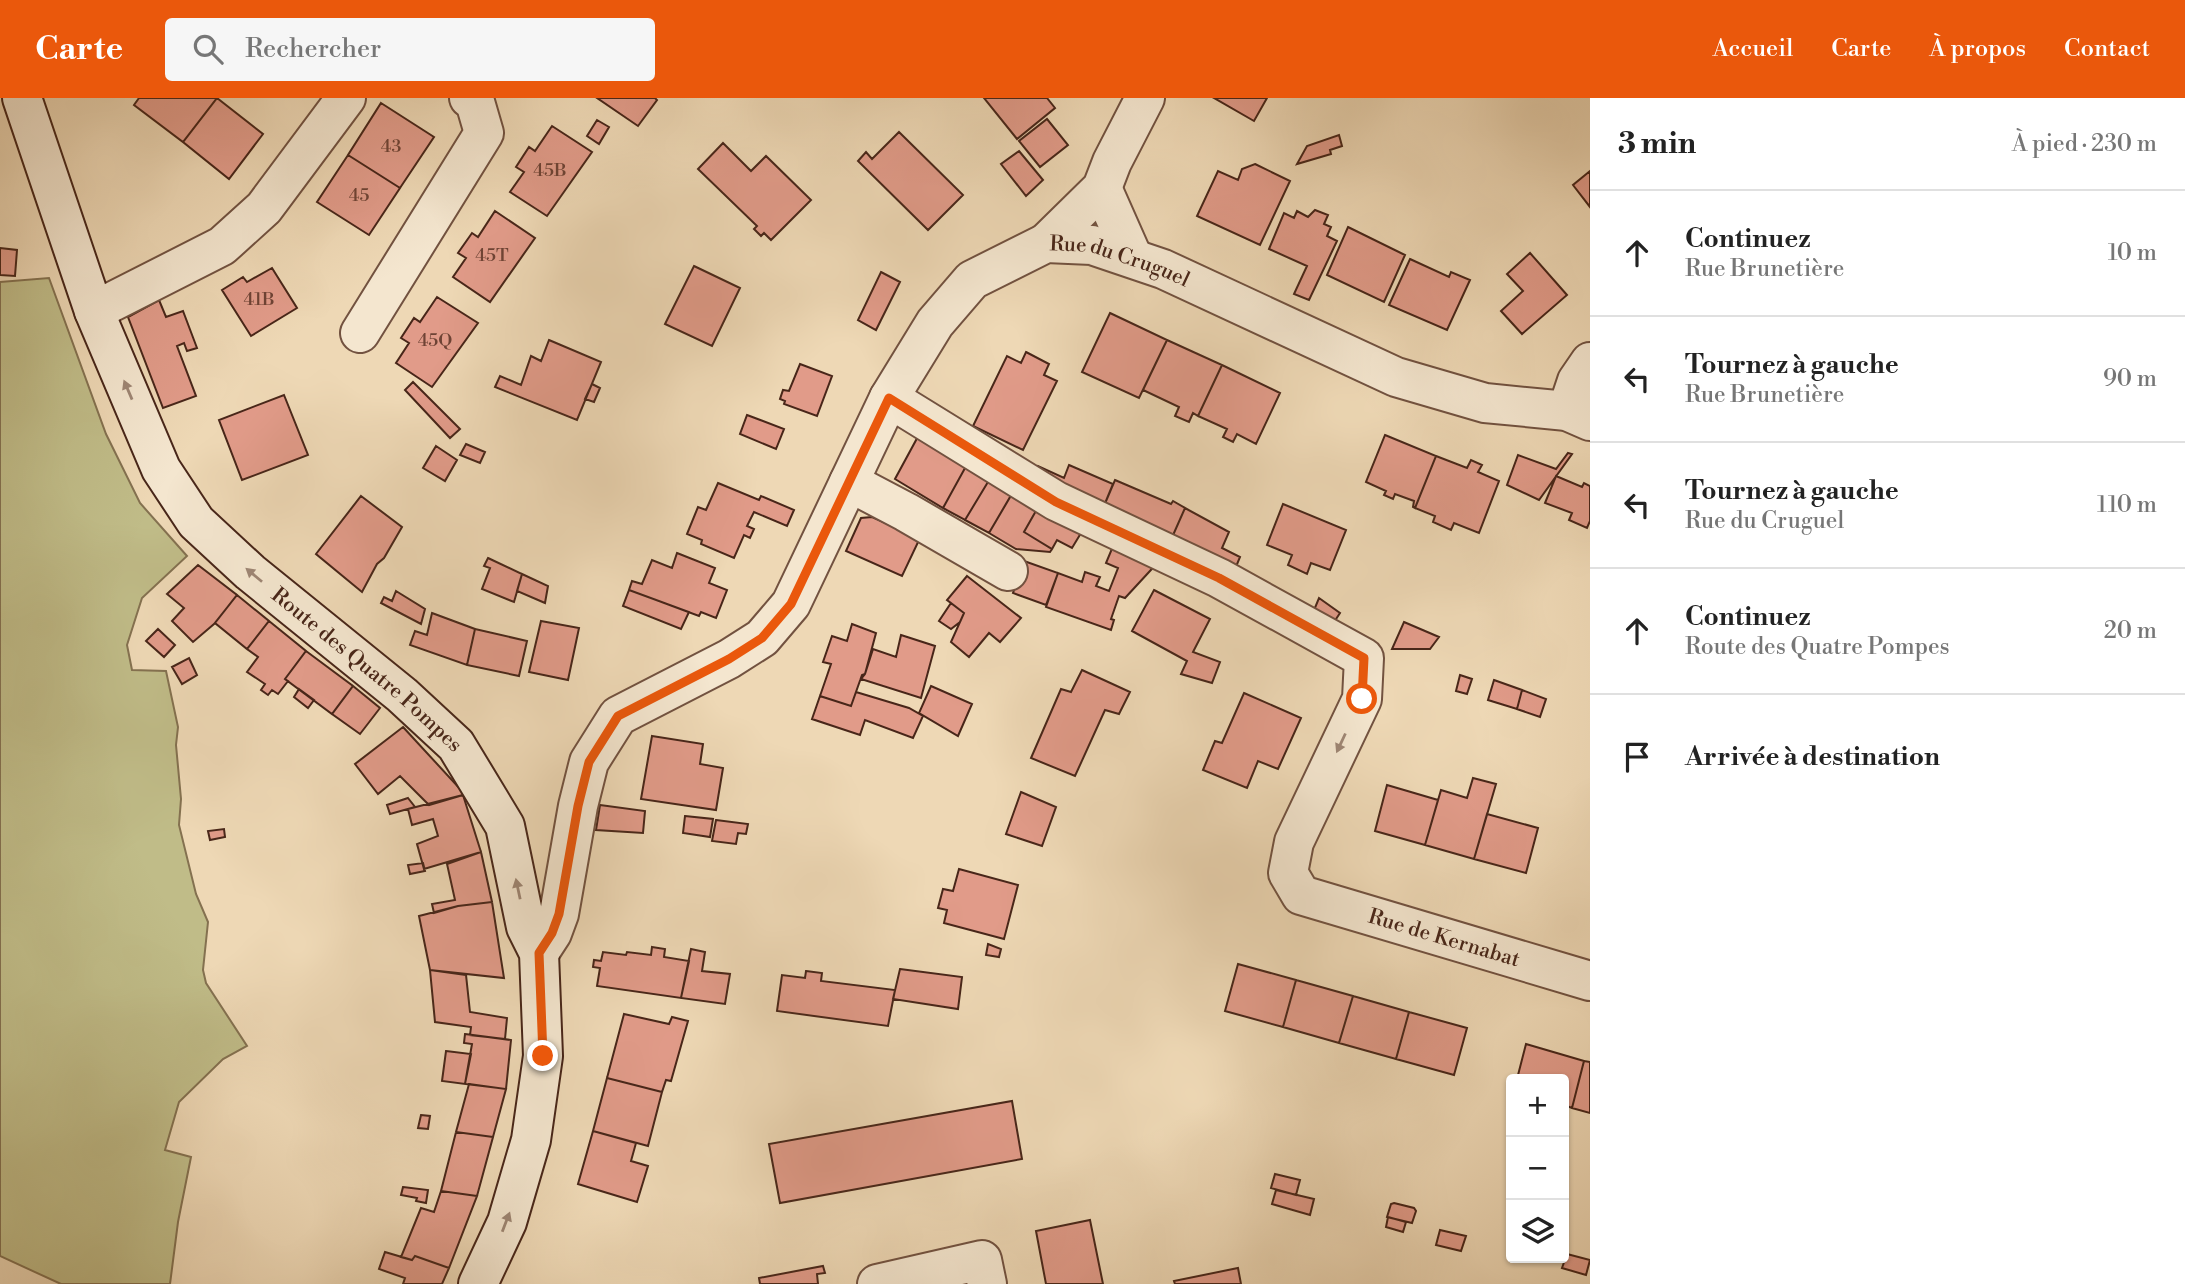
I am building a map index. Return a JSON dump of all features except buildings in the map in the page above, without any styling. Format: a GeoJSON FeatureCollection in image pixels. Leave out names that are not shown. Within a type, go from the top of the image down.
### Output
{"type":"FeatureCollection","features":[{"type":"Feature","properties":{"kind":"street","name":"Route des Quatre Pompes"},"geometry":{"type":"LineString","coordinates":[[22,98],[94,311],[161,469],[196,522],[250,572],[402,695],[456,745],[505,826],[526,928],[539,953],[543,1056],[531,1140],[507,1222],[478,1284]]}},
{"type":"Feature","properties":{"kind":"street"},"geometry":{"type":"LineString","coordinates":[[94,311],[222,246],[264,208],[346,98]]}},
{"type":"Feature","properties":{"kind":"street"},"geometry":{"type":"LineString","coordinates":[[360,333],[484,133],[475,102],[469,98]]}},
{"type":"Feature","properties":{"kind":"street"},"geometry":{"type":"LineString","coordinates":[[1045,243],[1101,188],[1145,98]]}},
{"type":"Feature","properties":{"kind":"street"},"geometry":{"type":"LineString","coordinates":[[1101,188],[1133,258]]}},
{"type":"Feature","properties":{"kind":"street","name":"Rue du Cruguel"},"geometry":{"type":"LineString","coordinates":[[539,953],[552,933],[559,914],[578,806],[589,762],[618,716],[729,659],[762,638],[791,604],[889,398],[935,323],[972,281],[1045,243],[1091,245],[1163,269],[1396,377],[1485,403],[1579,416],[1577,381],[1590,362]]}},
{"type":"Feature","properties":{"kind":"street","name":"Rue de Kernabat"},"geometry":{"type":"LineString","coordinates":[[889,398],[1056,502],[1219,578],[1364,658],[1362,699],[1294,842],[1288,873],[1301,895],[1590,981]]}},
{"type":"Feature","properties":{"kind":"street"},"geometry":{"type":"LineString","coordinates":[[849,482],[1008,571]]}},
{"type":"Feature","properties":{"kind":"street"},"geometry":{"type":"LineString","coordinates":[[877,1284],[982,1260],[987,1284]]}},
{"type":"Feature","properties":{"kind":"shaded area"},"geometry":{"type":"Polygon","coordinates":[[[49,278],[106,434],[140,503],[187,556],[142,598],[127,645],[132,670],[166,671],[178,727],[176,745],[181,799],[179,825],[196,894],[208,922],[203,970],[206,983],[247,1046],[223,1059],[179,1102],[165,1150],[191,1157],[178,1222],[170,1284],[61,1284],[0,1256],[0,282],[49,278]]]}},
{"type":"Feature","properties":{"kind":"route"},"geometry":{"type":"LineString","coordinates":[[543,1056],[539,953],[552,933],[559,914],[578,806],[589,762],[618,716],[729,659],[762,638],[791,604],[889,398],[1056,502],[1219,578],[1364,658],[1362,699]]}}]}
